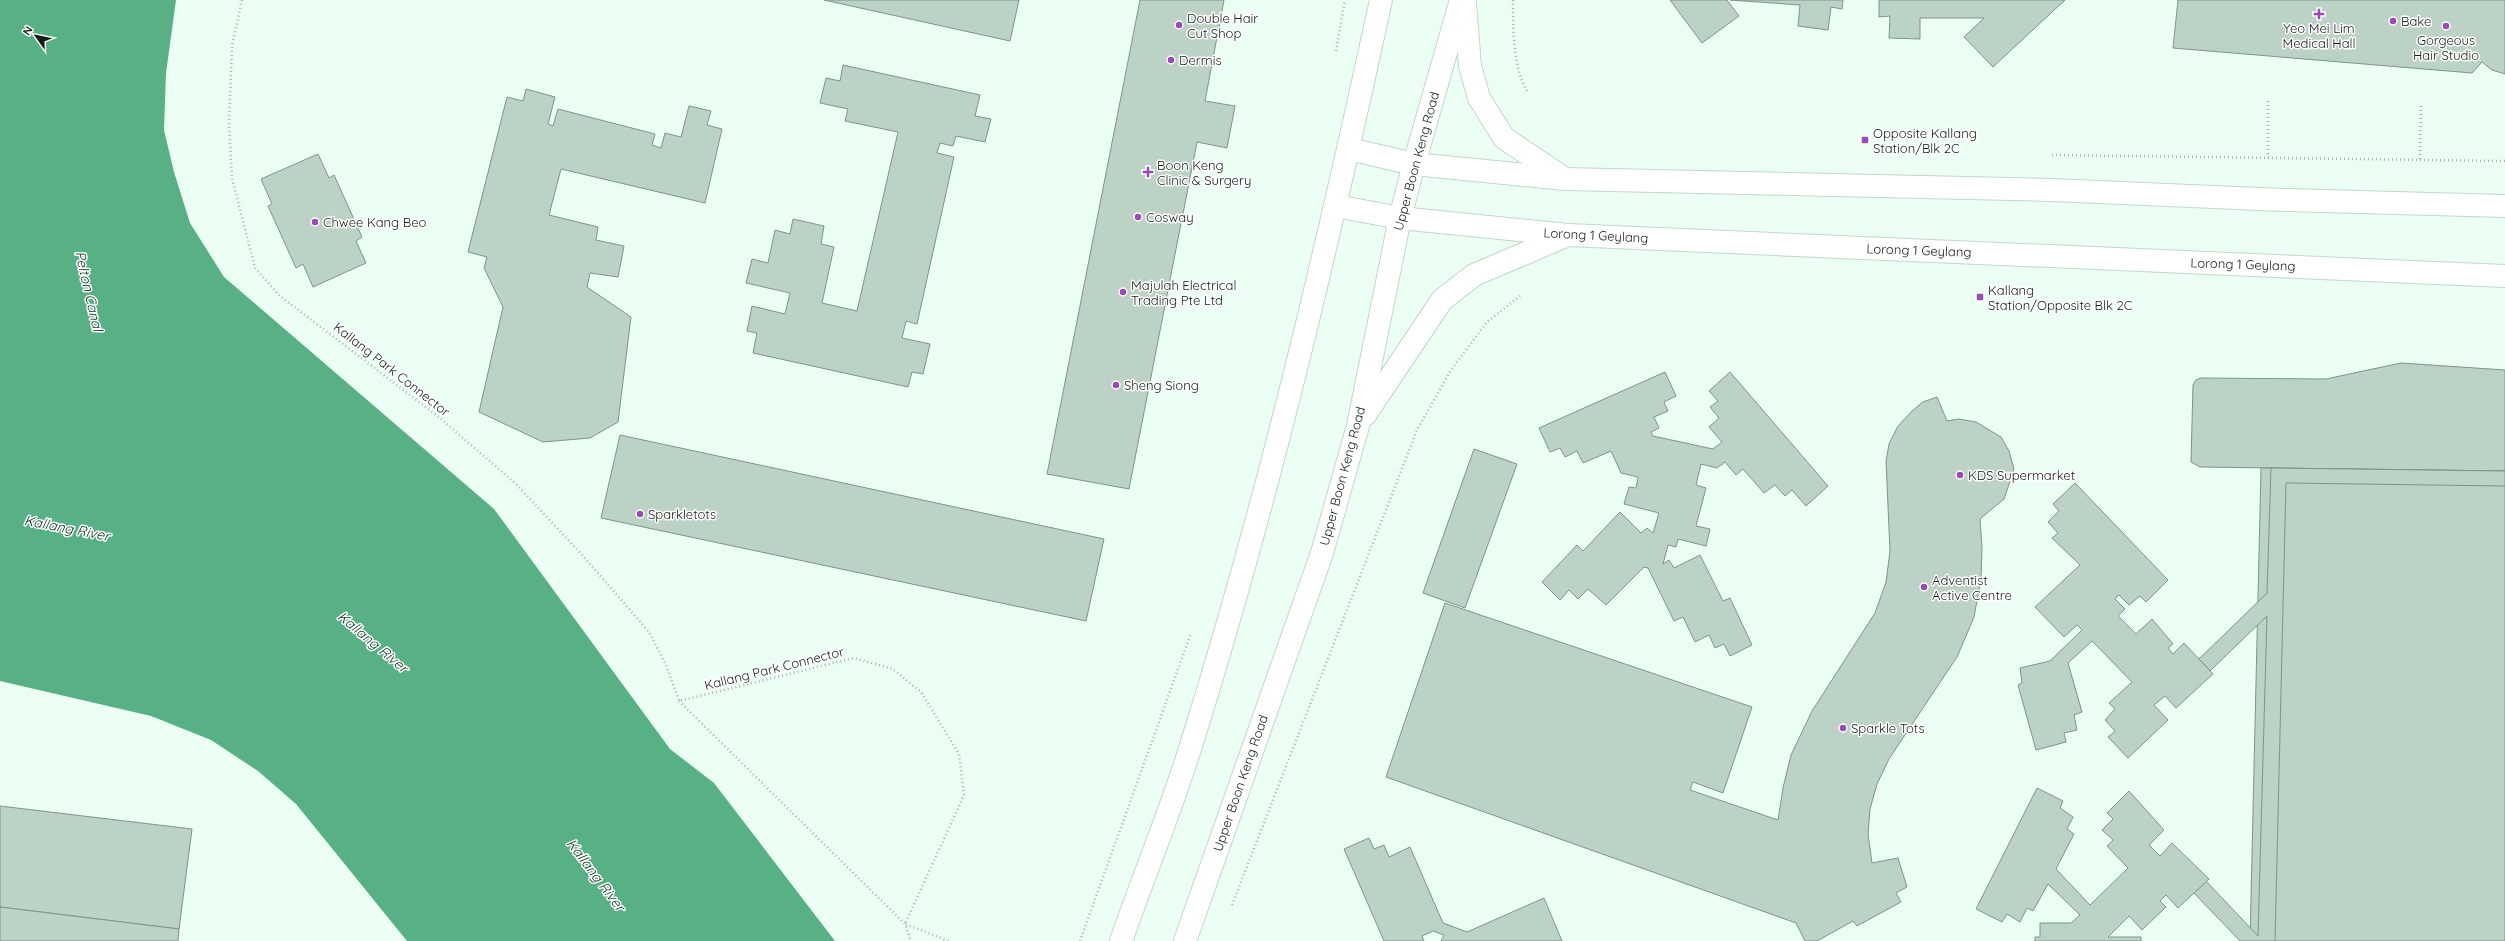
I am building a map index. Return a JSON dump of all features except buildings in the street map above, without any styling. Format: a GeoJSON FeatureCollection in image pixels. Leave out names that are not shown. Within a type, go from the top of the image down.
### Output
{"type":"FeatureCollection","features":[{"type":"Feature","properties":{"kind":"main road"},"geometry":{"type":"LineString","coordinates":[[1121,941],[1188,753],[1257,518],[1336,206],[1380,0]]}},
{"type":"Feature","properties":{"kind":"main road","name":"Upper Boon Keng Road"},"geometry":{"type":"LineString","coordinates":[[1185,941],[1322,553],[1358,426],[1400,218],[1461,0]]}},
{"type":"Feature","properties":{"kind":"main road"},"geometry":{"type":"LineString","coordinates":[[1465,0],[1470,66],[1479,98],[1504,138],[1565,179]]}},
{"type":"Feature","properties":{"kind":"main road"},"geometry":{"type":"LineString","coordinates":[[1349,149],[1414,164],[1565,179],[2059,191],[2283,200],[2505,206]]}},
{"type":"Feature","properties":{"kind":"main road","name":"Lorong 1 Geylang"},"geometry":{"type":"LineString","coordinates":[[1336,206],[1400,218],[1568,235],[2505,276]]}},
{"type":"Feature","properties":{"kind":"main road"},"geometry":{"type":"LineString","coordinates":[[1358,426],[1442,300],[1474,275],[1568,235]]}},
{"type":"Feature","properties":{"kind":"path","name":"Kallang Park Connector"},"geometry":{"type":"LineString","coordinates":[[242,0],[232,46],[229,122],[231,170],[255,268],[280,296],[440,418],[517,484],[584,557],[648,632],[666,665],[679,701],[905,924],[949,941]]}},
{"type":"Feature","properties":{"kind":"path"},"geometry":{"type":"LineString","coordinates":[[1336,54],[1345,0]]}},
{"type":"Feature","properties":{"kind":"path"},"geometry":{"type":"LineString","coordinates":[[1513,0],[1514,38],[1522,84],[1527,91]]}},
{"type":"Feature","properties":{"kind":"path"},"geometry":{"type":"LineString","coordinates":[[2268,101],[2268,157]]}},
{"type":"Feature","properties":{"kind":"path"},"geometry":{"type":"LineString","coordinates":[[2420,160],[2421,106]]}},
{"type":"Feature","properties":{"kind":"path"},"geometry":{"type":"LineString","coordinates":[[2052,155],[2505,161]]}},
{"type":"Feature","properties":{"kind":"path"},"geometry":{"type":"LineString","coordinates":[[1230,912],[1417,430],[1450,370],[1487,322],[1520,296]]}},
{"type":"Feature","properties":{"kind":"path"},"geometry":{"type":"LineString","coordinates":[[1080,941],[1193,626]]}},
{"type":"Feature","properties":{"kind":"path","name":"Kallang Park Connector"},"geometry":{"type":"LineString","coordinates":[[679,701],[854,658],[893,669],[921,692],[959,754],[964,795],[905,924]]}},
{"type":"Feature","properties":{"kind":"path"},"geometry":{"type":"LineString","coordinates":[[905,924],[911,941]]}},
{"type":"Feature","properties":{"kind":"water"},"geometry":{"type":"Polygon","coordinates":[[[0,0],[176,0],[166,73],[164,130],[174,172],[190,223],[224,277],[494,509],[670,749],[714,783],[835,941],[407,941],[296,804],[258,771],[211,740],[151,716],[0,681],[0,0]]]}},
{"type":"Feature","properties":{"kind":"place","name":"Yeo Mei Lim Medical Hall"},"geometry":{"type":"Point","coordinates":[2319,14]}},
{"type":"Feature","properties":{"kind":"place","name":"Bake"},"geometry":{"type":"Point","coordinates":[2393,21]}},
{"type":"Feature","properties":{"kind":"place","name":"Double Hair Cut Shop"},"geometry":{"type":"Point","coordinates":[1179,25]}},
{"type":"Feature","properties":{"kind":"place","name":"Gorgeous Hair Studio"},"geometry":{"type":"Point","coordinates":[2446,26]}},
{"type":"Feature","properties":{"kind":"place","name":"Dermis"},"geometry":{"type":"Point","coordinates":[1171,60]}},
{"type":"Feature","properties":{"kind":"place","name":"Opposite Kallang Station/Blk 2C"},"geometry":{"type":"Point","coordinates":[1865,140]}},
{"type":"Feature","properties":{"kind":"place","name":"Boon Keng Clinic & Surgery"},"geometry":{"type":"Point","coordinates":[1148,172]}},
{"type":"Feature","properties":{"kind":"place","name":"Cosway"},"geometry":{"type":"Point","coordinates":[1138,217]}},
{"type":"Feature","properties":{"kind":"place","name":"Chwee Kang Beo"},"geometry":{"type":"Point","coordinates":[315,222]}},
{"type":"Feature","properties":{"kind":"place","name":"Majulah Electrical Trading Pte Ltd"},"geometry":{"type":"Point","coordinates":[1123,292]}},
{"type":"Feature","properties":{"kind":"place","name":"Kallang Station/Opposite Blk 2C"},"geometry":{"type":"Point","coordinates":[1980,297]}},
{"type":"Feature","properties":{"kind":"place","name":"Sheng Siong"},"geometry":{"type":"Point","coordinates":[1116,385]}},
{"type":"Feature","properties":{"kind":"place","name":"KDS Supermarket"},"geometry":{"type":"Point","coordinates":[1960,475]}},
{"type":"Feature","properties":{"kind":"place","name":"Sparkletots"},"geometry":{"type":"Point","coordinates":[640,514]}},
{"type":"Feature","properties":{"kind":"place","name":"Adventist Active Centre"},"geometry":{"type":"Point","coordinates":[1924,587]}},
{"type":"Feature","properties":{"kind":"place","name":"Sparkle Tots"},"geometry":{"type":"Point","coordinates":[1843,728]}},
{"type":"Feature","properties":{"kind":"water label","name":"Pelton Canal"},"geometry":{"type":"Point","coordinates":[89,291]}},
{"type":"Feature","properties":{"kind":"water label","name":"Kallang River"},"geometry":{"type":"Point","coordinates":[67,528]}},
{"type":"Feature","properties":{"kind":"water label","name":"Kallang River"},"geometry":{"type":"Point","coordinates":[373,642]}},
{"type":"Feature","properties":{"kind":"water label","name":"Kallang River"},"geometry":{"type":"Point","coordinates":[596,875]}}]}
